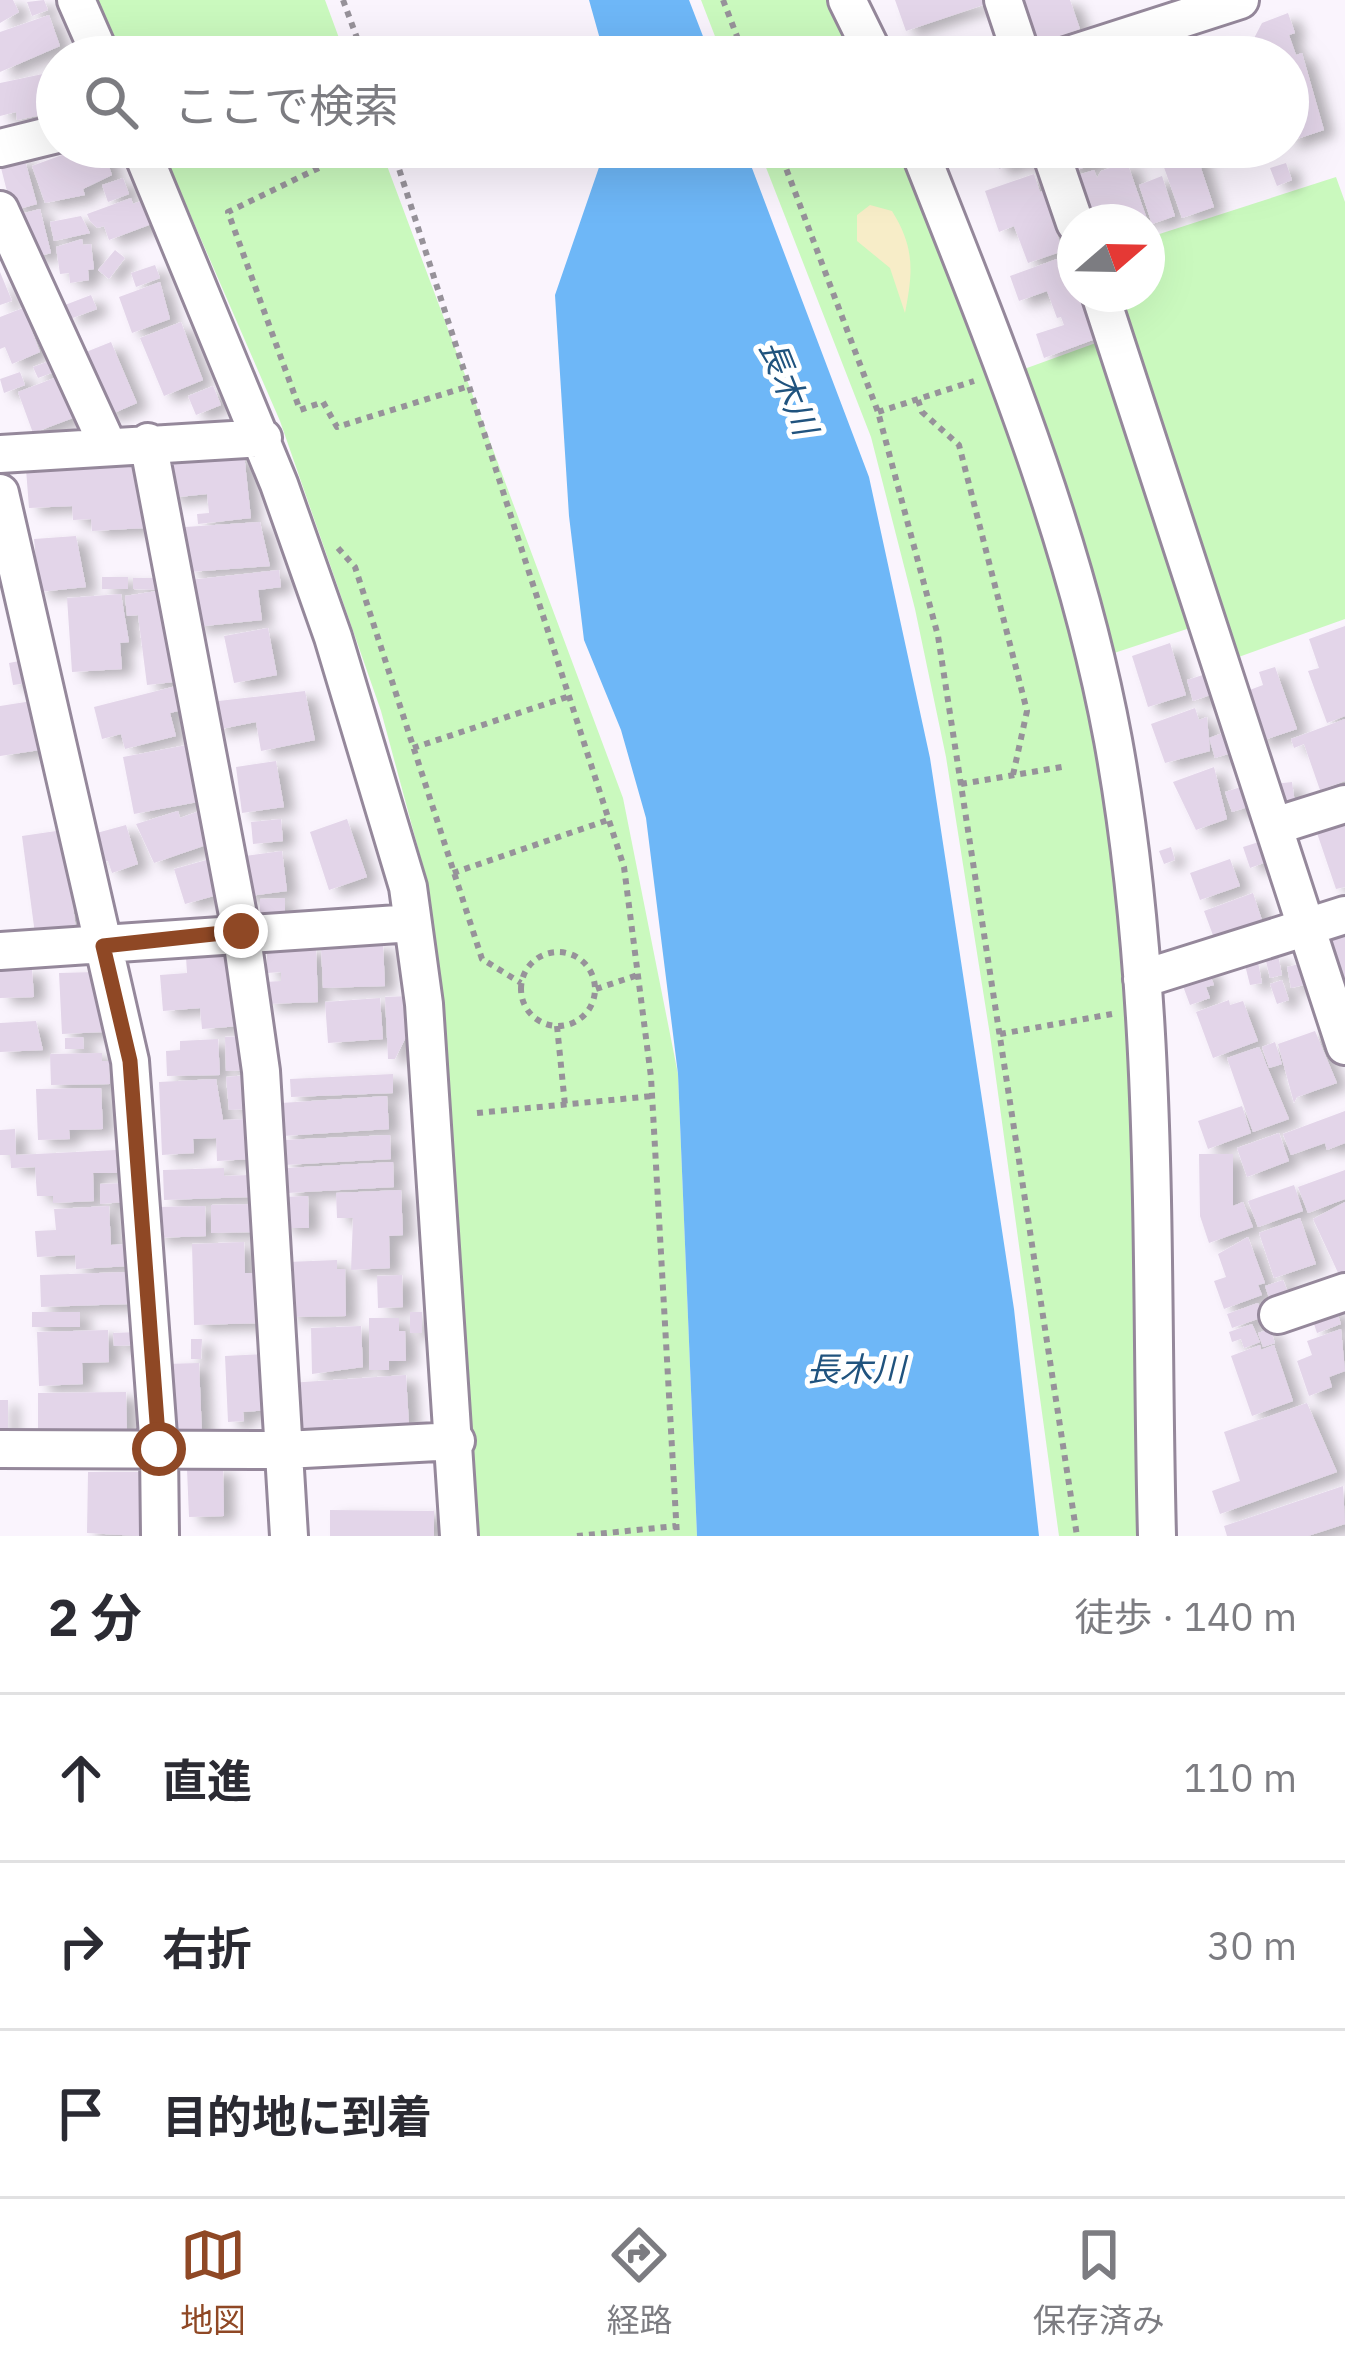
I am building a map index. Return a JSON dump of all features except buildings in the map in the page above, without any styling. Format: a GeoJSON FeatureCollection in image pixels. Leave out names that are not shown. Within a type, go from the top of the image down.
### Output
{"type":"FeatureCollection","features":[{"type":"Feature","properties":{"kind":"street"},"geometry":{"type":"LineString","coordinates":[[76,0],[92,36]]}},
{"type":"Feature","properties":{"kind":"street"},"geometry":{"type":"LineString","coordinates":[[847,0],[865,36]]}},
{"type":"Feature","properties":{"kind":"street"},"geometry":{"type":"LineString","coordinates":[[1003,0],[1015,36]]}},
{"type":"Feature","properties":{"kind":"street"},"geometry":{"type":"LineString","coordinates":[[1128,36],[1240,0]]}},
{"type":"Feature","properties":{"kind":"street"},"geometry":{"type":"LineString","coordinates":[[0,148],[36,139]]}},
{"type":"Feature","properties":{"kind":"street"},"geometry":{"type":"LineString","coordinates":[[149,168],[263,438],[360,726],[408,887],[424,1004],[459,1536]]}},
{"type":"Feature","properties":{"kind":"street"},"geometry":{"type":"LineString","coordinates":[[926,168],[1055,514],[1113,740],[1142,980],[1155,1173],[1157,1536]]}},
{"type":"Feature","properties":{"kind":"street"},"geometry":{"type":"LineString","coordinates":[[1056,168],[1068,204]]}},
{"type":"Feature","properties":{"kind":"street"},"geometry":{"type":"LineString","coordinates":[[0,210],[108,446]]}},
{"type":"Feature","properties":{"kind":"street"},"geometry":{"type":"LineString","coordinates":[[1106,312],[1345,1046]]}},
{"type":"Feature","properties":{"kind":"street"},"geometry":{"type":"LineString","coordinates":[[0,454],[263,438]]}},
{"type":"Feature","properties":{"kind":"street"},"geometry":{"type":"LineString","coordinates":[[148,442],[241,931],[261,1071],[289,1536]]}},
{"type":"Feature","properties":{"kind":"street"},"geometry":{"type":"LineString","coordinates":[[0,493],[130,1061],[159,1449],[160,1536]]}},
{"type":"Feature","properties":{"kind":"street"},"geometry":{"type":"LineString","coordinates":[[1275,826],[1345,804]]}},
{"type":"Feature","properties":{"kind":"street"},"geometry":{"type":"LineString","coordinates":[[1142,980],[1345,915]]}},
{"type":"Feature","properties":{"kind":"street"},"geometry":{"type":"LineString","coordinates":[[0,951],[241,931],[413,923]]}},
{"type":"Feature","properties":{"kind":"street"},"geometry":{"type":"LineString","coordinates":[[1278,1315],[1345,1292]]}},
{"type":"Feature","properties":{"kind":"street"},"geometry":{"type":"LineString","coordinates":[[0,1449],[285,1450],[456,1441]]}},
{"type":"Feature","properties":{"kind":"path"},"geometry":{"type":"LineString","coordinates":[[343,0],[356,36]]}},
{"type":"Feature","properties":{"kind":"path"},"geometry":{"type":"LineString","coordinates":[[724,0],[737,36]]}},
{"type":"Feature","properties":{"kind":"path"},"geometry":{"type":"LineString","coordinates":[[319,168],[228,212],[301,410],[323,402],[337,427],[467,387]]}},
{"type":"Feature","properties":{"kind":"path"},"geometry":{"type":"LineString","coordinates":[[399,168],[623,867],[653,1096],[677,1536]]}},
{"type":"Feature","properties":{"kind":"path"},"geometry":{"type":"LineString","coordinates":[[786,168],[878,412],[938,636],[1078,1536]]}},
{"type":"Feature","properties":{"kind":"path"},"geometry":{"type":"LineString","coordinates":[[878,412],[1005,370]]}},
{"type":"Feature","properties":{"kind":"path"},"geometry":{"type":"LineString","coordinates":[[918,400],[922,412],[959,445],[1027,711],[1012,775]]}},
{"type":"Feature","properties":{"kind":"path"},"geometry":{"type":"LineString","coordinates":[[325,534],[355,567],[482,959],[521,983]]}},
{"type":"Feature","properties":{"kind":"path"},"geometry":{"type":"LineString","coordinates":[[413,748],[567,697]]}},
{"type":"Feature","properties":{"kind":"path"},"geometry":{"type":"LineString","coordinates":[[961,784],[1067,766]]}},
{"type":"Feature","properties":{"kind":"path"},"geometry":{"type":"LineString","coordinates":[[453,873],[608,820]]}},
{"type":"Feature","properties":{"kind":"path"},"geometry":{"type":"LineString","coordinates":[[556,951],[580,958],[596,989],[588,1012],[557,1026],[526,1008],[521,983],[533,961],[556,951]]}},
{"type":"Feature","properties":{"kind":"path"},"geometry":{"type":"LineString","coordinates":[[596,989],[638,975]]}},
{"type":"Feature","properties":{"kind":"path"},"geometry":{"type":"LineString","coordinates":[[1000,1034],[1121,1012]]}},
{"type":"Feature","properties":{"kind":"path"},"geometry":{"type":"LineString","coordinates":[[557,1026],[566,1105]]}},
{"type":"Feature","properties":{"kind":"path"},"geometry":{"type":"LineString","coordinates":[[477,1113],[653,1096]]}},
{"type":"Feature","properties":{"kind":"path"},"geometry":{"type":"LineString","coordinates":[[578,1536],[676,1526]]}},
{"type":"Feature","properties":{"kind":"green space"},"geometry":{"type":"Polygon","coordinates":[[[97,0],[325,0],[338,36],[113,36],[97,0]]]}},
{"type":"Feature","properties":{"kind":"green space"},"geometry":{"type":"Polygon","coordinates":[[[701,0],[830,0],[849,36],[715,36],[701,0]]]}},
{"type":"Feature","properties":{"kind":"green space"},"geometry":{"type":"Polygon","coordinates":[[[170,168],[388,168],[623,798],[678,1074],[697,1536],[471,1536],[446,1097],[425,874],[381,711],[280,421],[170,168]]]}},
{"type":"Feature","properties":{"kind":"green space"},"geometry":{"type":"Polygon","coordinates":[[[766,168],[911,168],[1026,474],[1084,683],[1120,909],[1142,1179],[1146,1536],[1059,1536],[990,1035],[946,757],[871,437],[766,168]]]}},
{"type":"Feature","properties":{"kind":"green space"},"geometry":{"type":"Polygon","coordinates":[[[1336,177],[1345,202],[1345,619],[1233,659],[1117,312],[1165,312],[1165,232],[1336,177]]]}},
{"type":"Feature","properties":{"kind":"green space"},"geometry":{"type":"Polygon","coordinates":[[[1104,340],[1196,626],[1099,658],[1016,372],[1104,340]]]}},
{"type":"Feature","properties":{"kind":"sand"},"geometry":{"type":"Polygon","coordinates":[[[870,205],[892,211],[905,237],[910,272],[905,313],[890,268],[857,241],[857,215],[870,205]]]}},
{"type":"Feature","properties":{"kind":"water"},"geometry":{"type":"Polygon","coordinates":[[[589,0],[689,0],[703,36],[599,36],[589,0]]]}},
{"type":"Feature","properties":{"kind":"water","name":"長木川"},"geometry":{"type":"Polygon","coordinates":[[[599,168],[752,168],[869,477],[930,758],[1014,1309],[1039,1536],[697,1536],[678,1074],[646,818],[621,730],[584,640],[569,516],[555,295],[599,168]]]}},
{"type":"Feature","properties":{"kind":"route"},"geometry":{"type":"LineString","coordinates":[[159,1449],[130,1061],[103,946],[241,931]]}}]}
